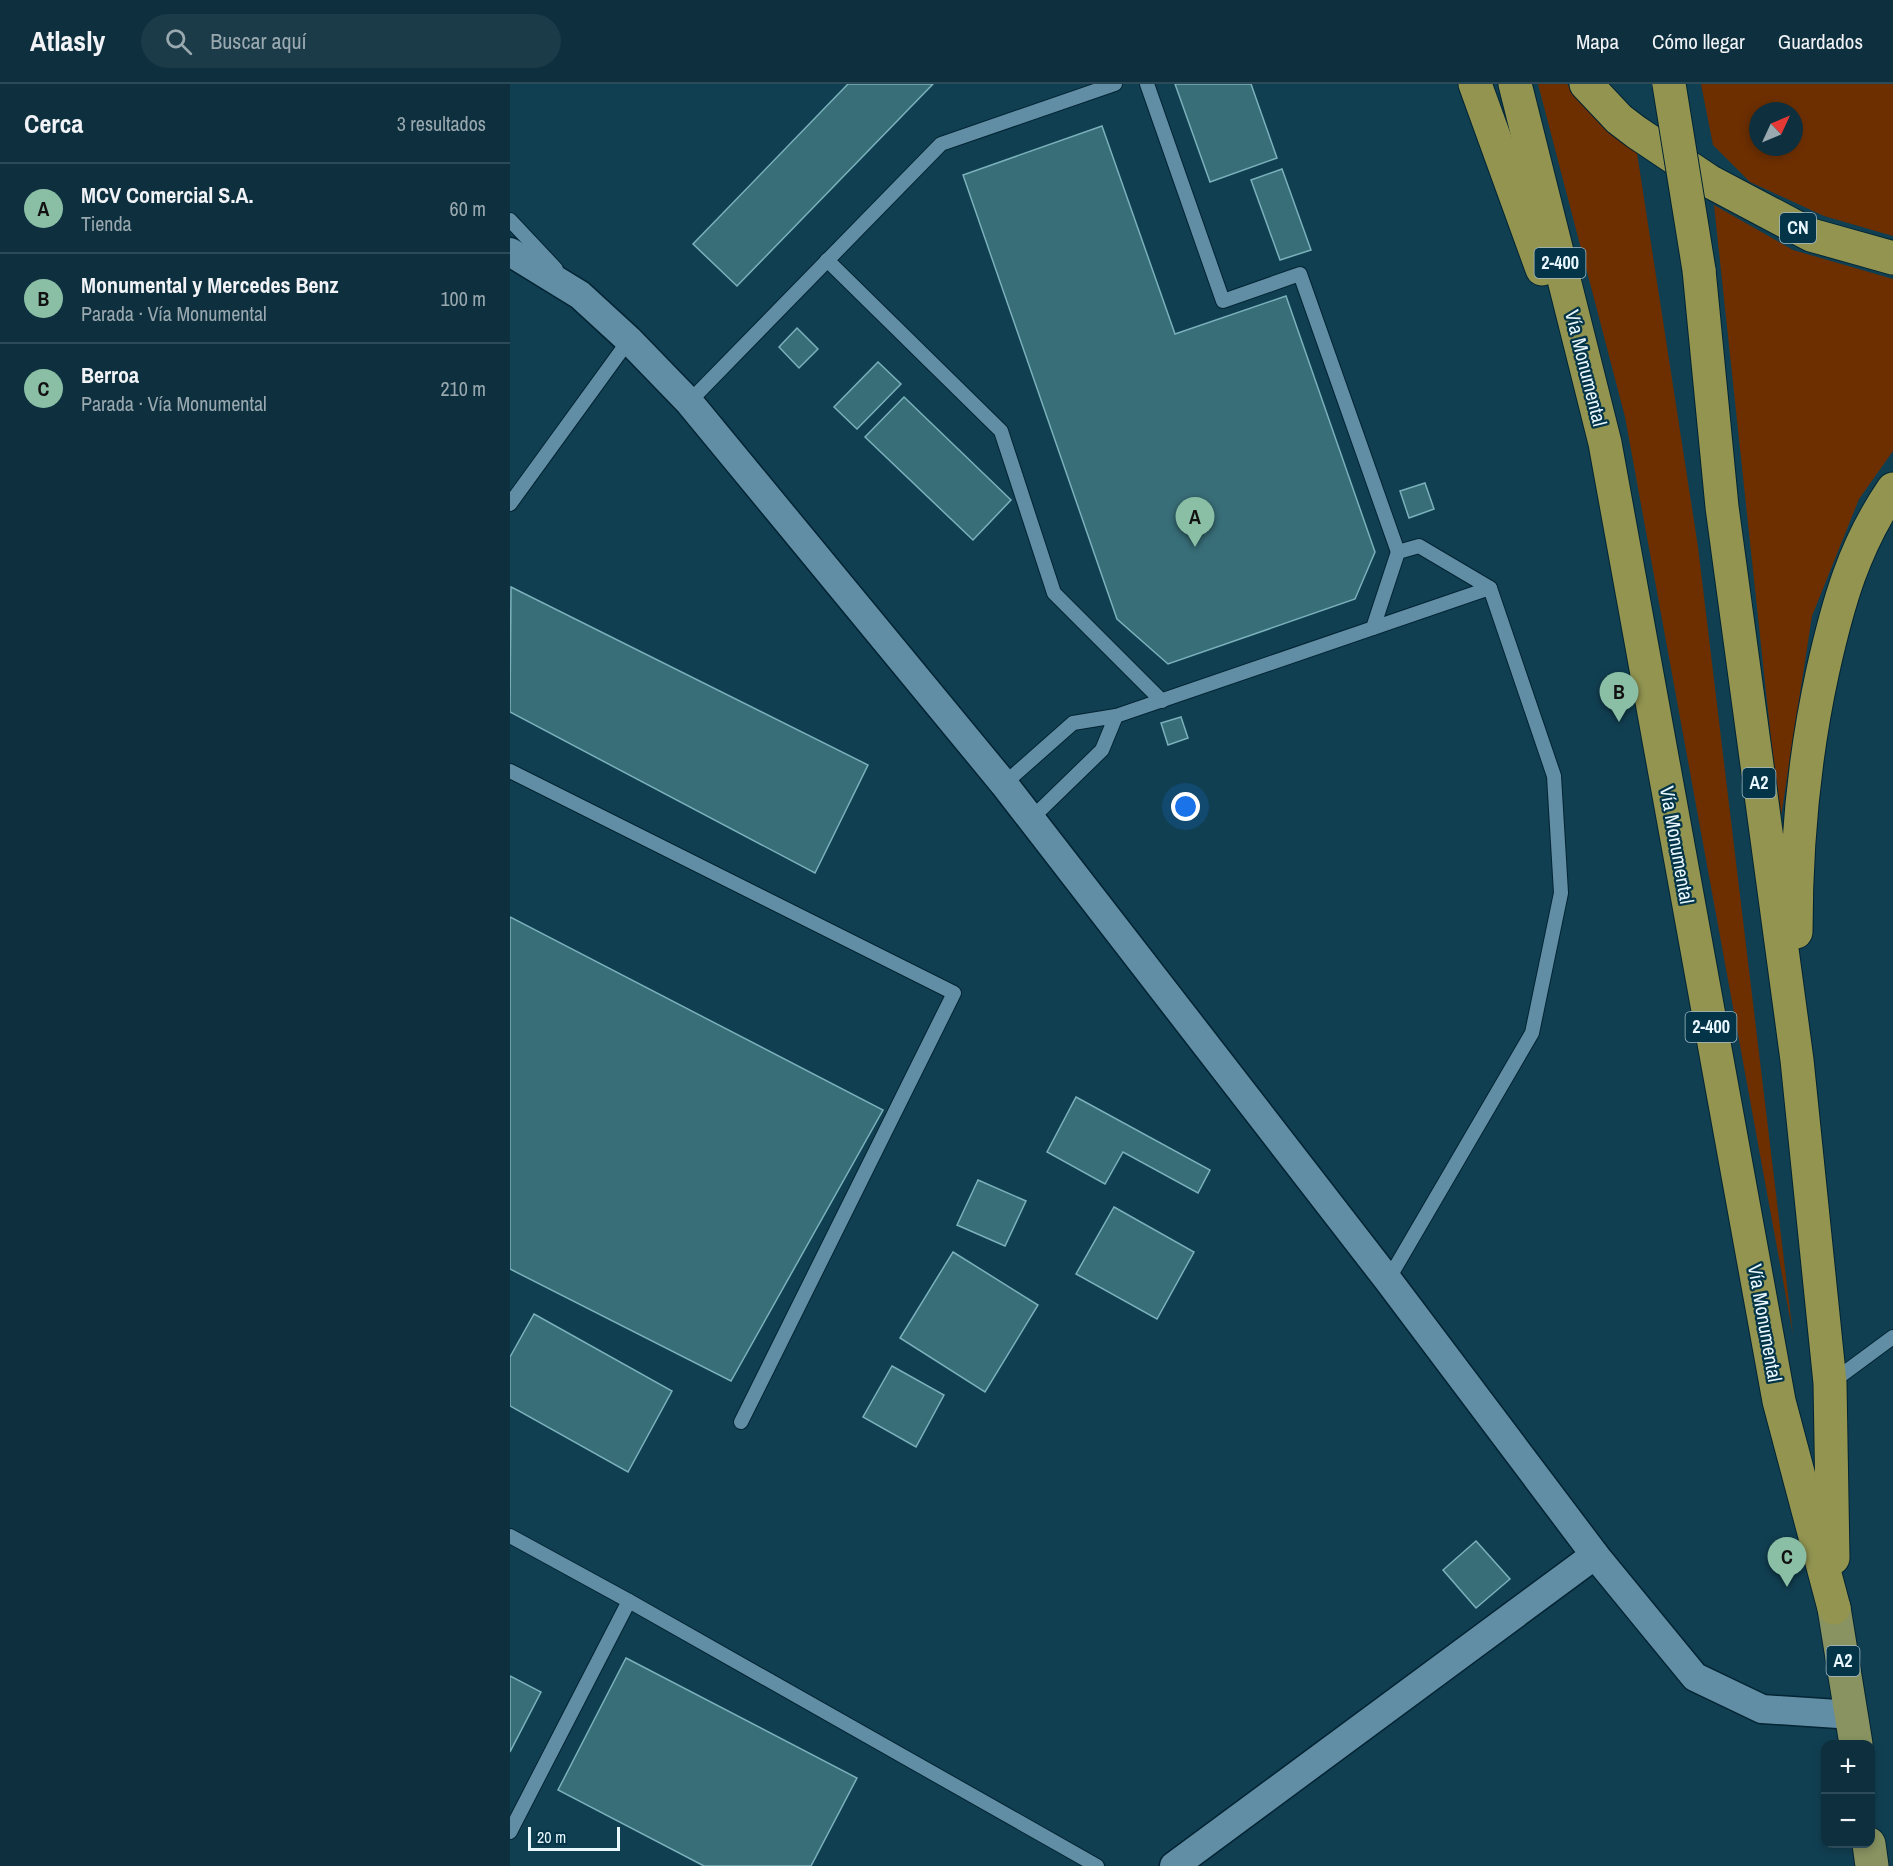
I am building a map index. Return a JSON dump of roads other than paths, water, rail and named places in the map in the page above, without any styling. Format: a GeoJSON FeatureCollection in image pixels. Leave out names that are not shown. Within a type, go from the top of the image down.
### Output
{"type":"FeatureCollection","features":[{"type":"Feature","properties":{"kind":"highway"},"geometry":{"type":"LineString","coordinates":[[1476,84],[1605,443]]}},
{"type":"Feature","properties":{"kind":"highway","name":"Vía Monumental"},"geometry":{"type":"LineString","coordinates":[[1515,84],[1605,443],[1779,1401],[1834,1608],[1854,1730]]}},
{"type":"Feature","properties":{"kind":"highway","name":"CN"},"geometry":{"type":"LineString","coordinates":[[1586,84],[1619,119],[1709,181],[1811,235],[1893,258]]}},
{"type":"Feature","properties":{"kind":"highway","name":"Vía Monumental"},"geometry":{"type":"LineString","coordinates":[[1669,84],[1699,270],[1722,507],[1797,1060],[1830,1383],[1834,1608]]}},
{"type":"Feature","properties":{"kind":"highway"},"geometry":{"type":"LineString","coordinates":[[1797,1060],[1796,904],[1800,818],[1812,723],[1835,617],[1852,564],[1875,515],[1893,489]]}},
{"type":"Feature","properties":{"kind":"highway"},"geometry":{"type":"LineString","coordinates":[[1870,1848],[1872,1866]]}},
{"type":"Feature","properties":{"kind":"street"},"geometry":{"type":"LineString","coordinates":[[510,252],[580,295],[629,340],[689,402],[1004,784],[1388,1280],[1595,1555],[1695,1677],[1762,1709],[1854,1730]]}},
{"type":"Feature","properties":{"kind":"street"},"geometry":{"type":"LineString","coordinates":[[1174,1866],[1595,1555]]}},
{"type":"Feature","properties":{"kind":"lane"},"geometry":{"type":"LineString","coordinates":[[689,402],[941,144],[1115,84]]}},
{"type":"Feature","properties":{"kind":"lane"},"geometry":{"type":"LineString","coordinates":[[1147,84],[1223,301],[1300,274],[1398,552],[1373,628]]}},
{"type":"Feature","properties":{"kind":"lane"},"geometry":{"type":"LineString","coordinates":[[510,220],[580,295]]}},
{"type":"Feature","properties":{"kind":"lane"},"geometry":{"type":"LineString","coordinates":[[827,261],[1000,430],[1054,593],[1162,700]]}},
{"type":"Feature","properties":{"kind":"lane"},"geometry":{"type":"LineString","coordinates":[[510,504],[629,340]]}},
{"type":"Feature","properties":{"kind":"lane"},"geometry":{"type":"LineString","coordinates":[[1388,1280],[1532,1033],[1561,893],[1554,776],[1490,588],[1419,546],[1398,552]]}},
{"type":"Feature","properties":{"kind":"lane"},"geometry":{"type":"LineString","coordinates":[[1004,784],[1073,723],[1116,716],[1490,588]]}},
{"type":"Feature","properties":{"kind":"lane"},"geometry":{"type":"LineString","coordinates":[[1031,819],[1102,750],[1116,716]]}},
{"type":"Feature","properties":{"kind":"lane"},"geometry":{"type":"LineString","coordinates":[[510,771],[954,993],[741,1422]]}},
{"type":"Feature","properties":{"kind":"lane"},"geometry":{"type":"LineString","coordinates":[[1830,1383],[1893,1337]]}},
{"type":"Feature","properties":{"kind":"lane"},"geometry":{"type":"LineString","coordinates":[[510,1536],[629,1600],[1097,1866]]}},
{"type":"Feature","properties":{"kind":"lane"},"geometry":{"type":"LineString","coordinates":[[510,1832],[629,1600]]}},
{"type":"Feature","properties":{"kind":"place","name":"MCV Comercial S.A."},"geometry":{"type":"Point","coordinates":[1195,547]}},
{"type":"Feature","properties":{"kind":"place","name":"Monumental y Mercedes Benz"},"geometry":{"type":"Point","coordinates":[1619,722]}},
{"type":"Feature","properties":{"kind":"place","name":"Berroa"},"geometry":{"type":"Point","coordinates":[1787,1587]}}]}
